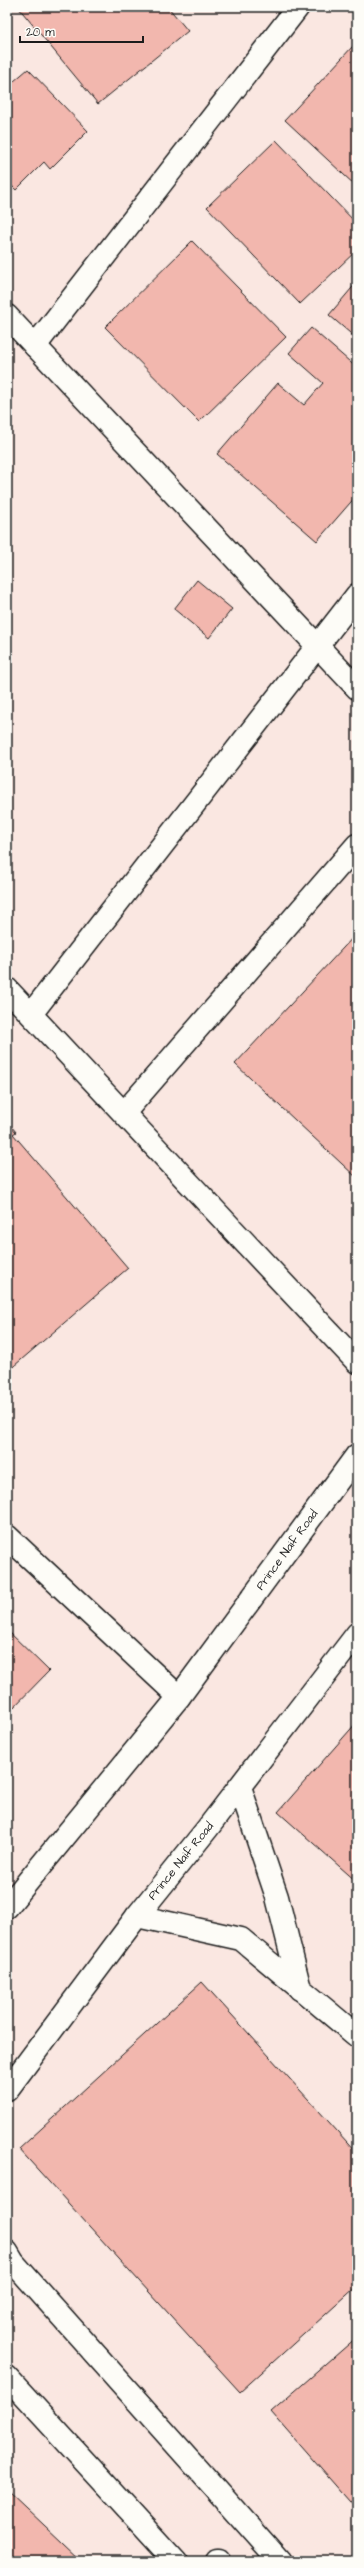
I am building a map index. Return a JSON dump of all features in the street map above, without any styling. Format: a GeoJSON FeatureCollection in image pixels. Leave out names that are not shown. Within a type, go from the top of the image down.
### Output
{"type":"FeatureCollection","features":[{"type":"Feature","properties":{"kind":"street"},"geometry":{"type":"LineString","coordinates":[[35,346],[291,10]]}},
{"type":"Feature","properties":{"kind":"street"},"geometry":{"type":"LineString","coordinates":[[7,316],[357,688]]}},
{"type":"Feature","properties":{"kind":"street"},"geometry":{"type":"LineString","coordinates":[[31,1014],[357,595]]}},
{"type":"Feature","properties":{"kind":"street"},"geometry":{"type":"LineString","coordinates":[[124,1113],[357,844]]}},
{"type":"Feature","properties":{"kind":"street"},"geometry":{"type":"LineString","coordinates":[[7,989],[357,1362]]}},
{"type":"Feature","properties":{"kind":"street","name":"Prince Naif Road"},"geometry":{"type":"LineString","coordinates":[[7,1907],[179,1696],[357,1455]]}},
{"type":"Feature","properties":{"kind":"street"},"geometry":{"type":"LineString","coordinates":[[7,1536],[179,1696]]}},
{"type":"Feature","properties":{"kind":"street","name":"Prince Naif Road"},"geometry":{"type":"LineString","coordinates":[[7,2090],[137,1916],[240,1787],[357,1634]]}},
{"type":"Feature","properties":{"kind":"street"},"geometry":{"type":"LineString","coordinates":[[240,1787],[277,1897],[300,1989]]}},
{"type":"Feature","properties":{"kind":"street"},"geometry":{"type":"LineString","coordinates":[[137,1916],[240,1939],[357,2036]]}},
{"type":"Feature","properties":{"kind":"street"},"geometry":{"type":"LineString","coordinates":[[7,2252],[18,2268],[280,2561]]}},
{"type":"Feature","properties":{"kind":"street"},"geometry":{"type":"LineString","coordinates":[[7,2377],[176,2561]]}},
{"type":"Feature","properties":{"kind":"building"},"geometry":{"type":"Polygon","coordinates":[[[18,7],[168,7],[188,31],[98,104],[18,7]]]}},
{"type":"Feature","properties":{"kind":"building"},"geometry":{"type":"Polygon","coordinates":[[[353,46],[357,50],[357,187],[285,120],[353,46]]]}},
{"type":"Feature","properties":{"kind":"building"},"geometry":{"type":"Polygon","coordinates":[[[28,69],[88,131],[50,169],[44,162],[16,190],[7,181],[7,87],[28,69]]]}},
{"type":"Feature","properties":{"kind":"building"},"geometry":{"type":"Polygon","coordinates":[[[276,140],[357,224],[357,250],[300,304],[207,207],[276,140]]]}},
{"type":"Feature","properties":{"kind":"building"},"geometry":{"type":"Polygon","coordinates":[[[192,241],[286,337],[199,422],[105,327],[192,241]]]}},
{"type":"Feature","properties":{"kind":"building"},"geometry":{"type":"Polygon","coordinates":[[[357,282],[357,339],[329,315],[357,282]]]}},
{"type":"Feature","properties":{"kind":"building"},"geometry":{"type":"Polygon","coordinates":[[[311,328],[357,368],[357,495],[317,541],[217,454],[278,383],[304,405],[323,383],[289,353],[311,328]]]}},
{"type":"Feature","properties":{"kind":"building"},"geometry":{"type":"Polygon","coordinates":[[[197,580],[232,609],[209,638],[174,609],[197,580]]]}},
{"type":"Feature","properties":{"kind":"building"},"geometry":{"type":"Polygon","coordinates":[[[357,933],[357,1178],[235,1064],[357,933]]]}},
{"type":"Feature","properties":{"kind":"building"},"geometry":{"type":"Polygon","coordinates":[[[7,1121],[16,1132],[13,1134],[128,1268],[7,1372],[7,1121]]]}},
{"type":"Feature","properties":{"kind":"building"},"geometry":{"type":"Polygon","coordinates":[[[7,1630],[49,1671],[7,1714],[7,1630]]]}},
{"type":"Feature","properties":{"kind":"building"},"geometry":{"type":"Polygon","coordinates":[[[357,1722],[357,1882],[278,1812],[357,1722]]]}},
{"type":"Feature","properties":{"kind":"building"},"geometry":{"type":"Polygon","coordinates":[[[202,1982],[357,2153],[357,2286],[240,2392],[19,2149],[202,1982]]]}},
{"type":"Feature","properties":{"kind":"building"},"geometry":{"type":"Polygon","coordinates":[[[357,2337],[357,2510],[271,2412],[357,2337]]]}},
{"type":"Feature","properties":{"kind":"building"},"geometry":{"type":"Polygon","coordinates":[[[7,2490],[82,2561],[7,2561],[7,2490]]]}}]}
